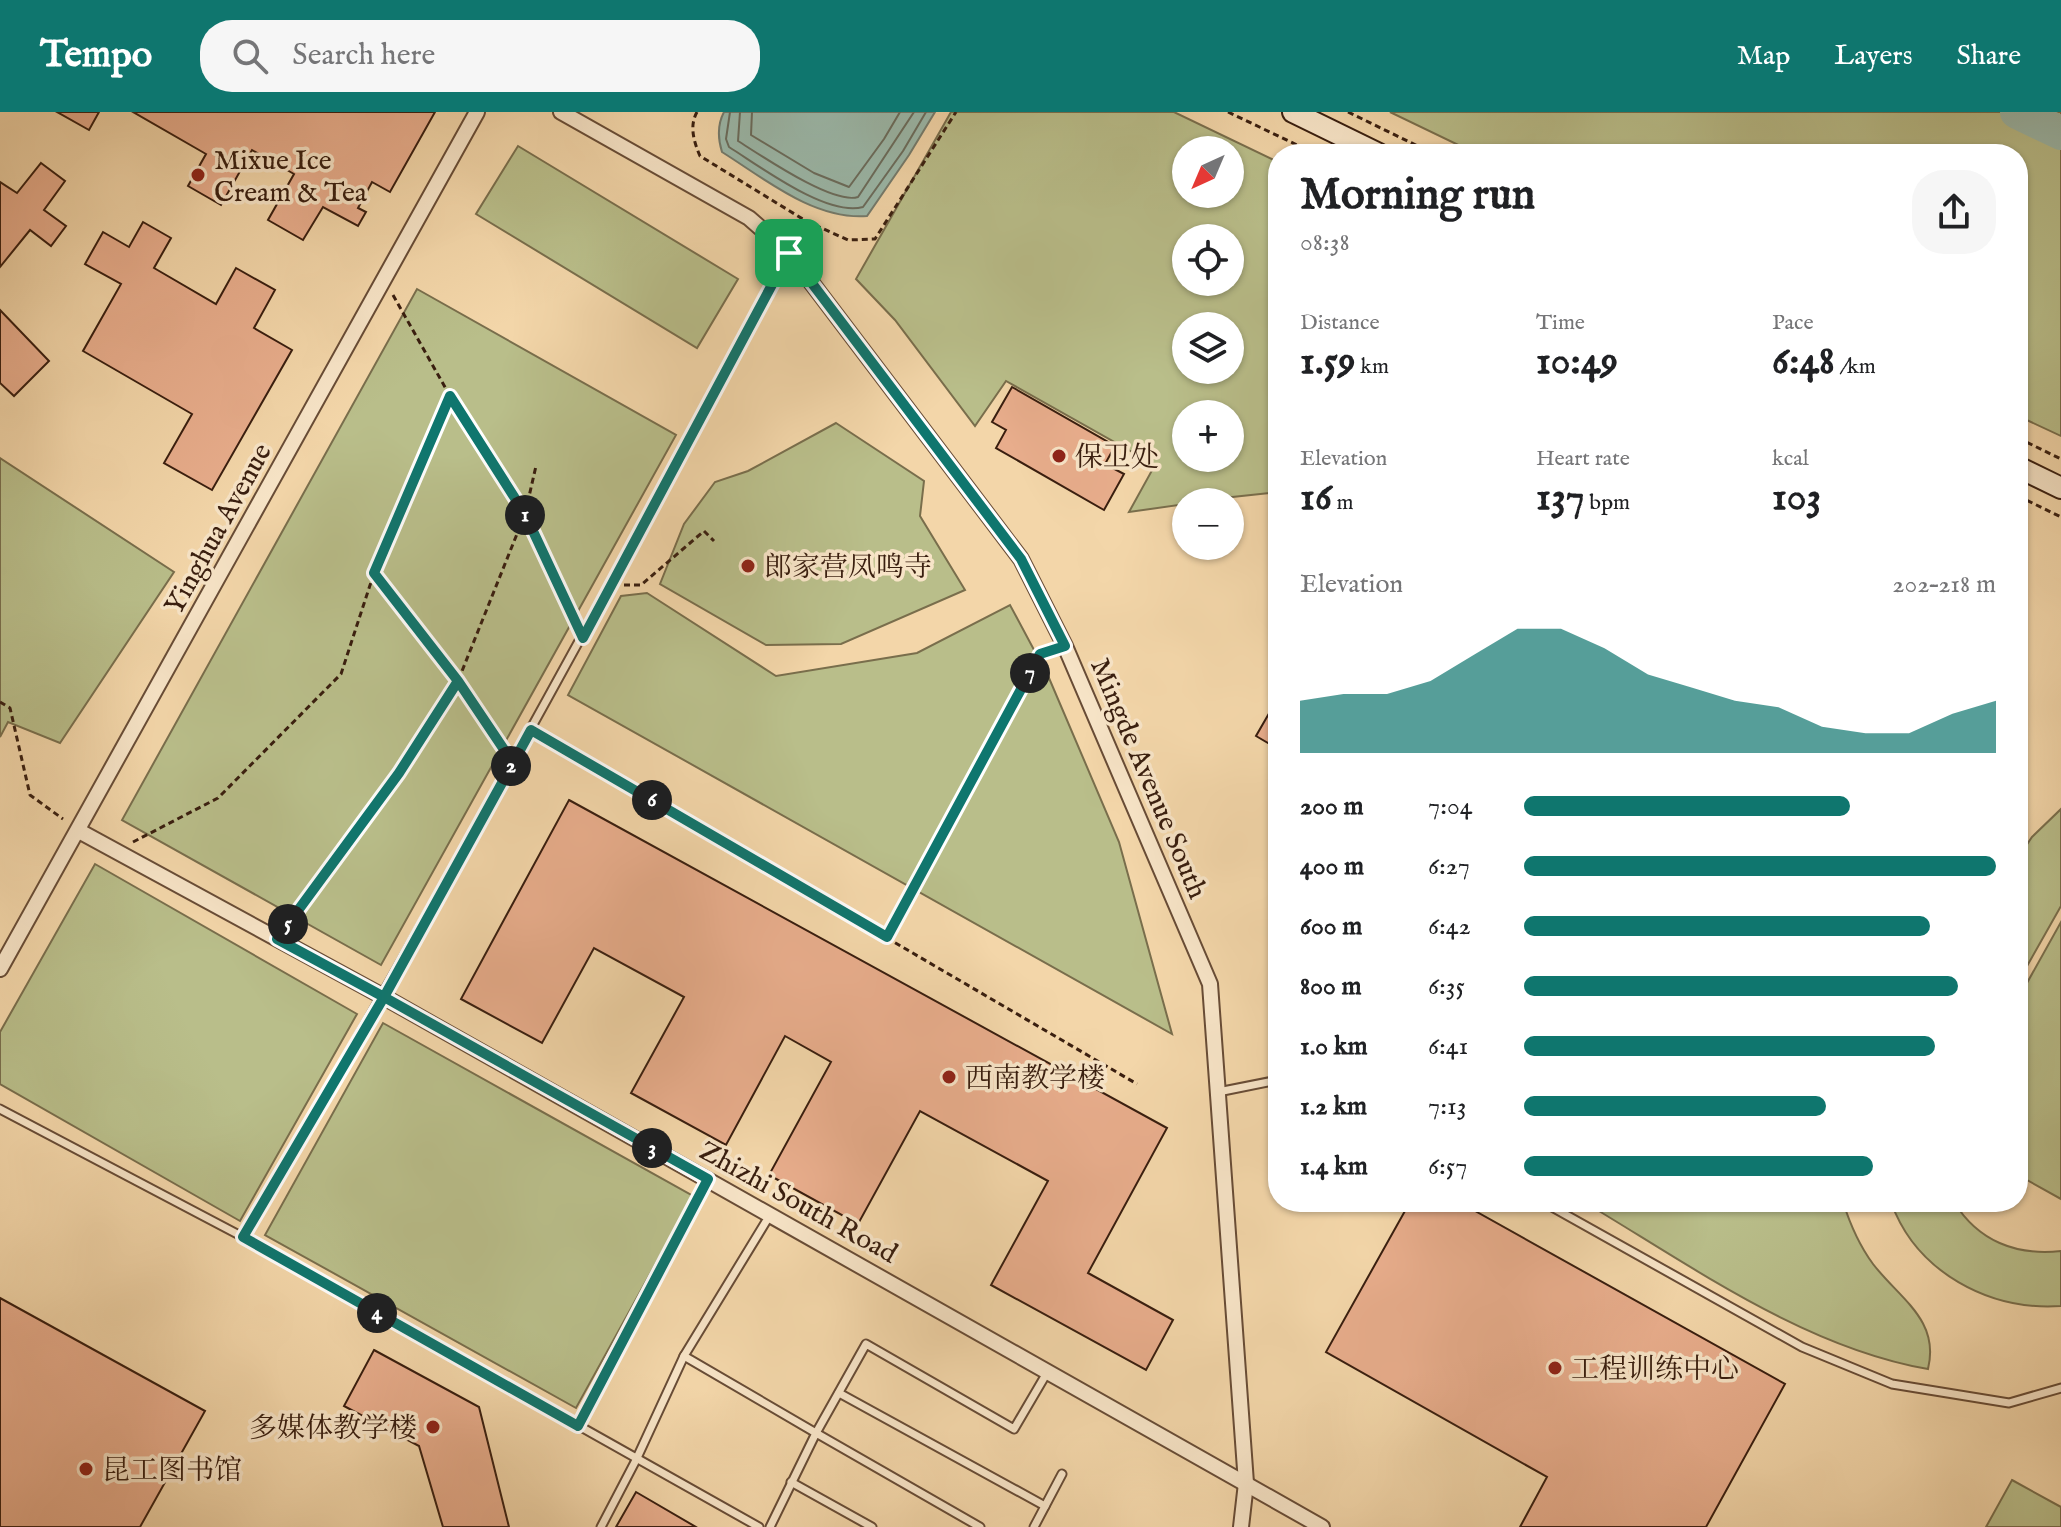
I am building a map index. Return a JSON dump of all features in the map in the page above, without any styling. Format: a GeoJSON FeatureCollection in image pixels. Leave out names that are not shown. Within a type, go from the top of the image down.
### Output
{"type":"FeatureCollection","features":[{"type":"Feature","properties":{"kind":"street","name":"Yinghua Avenue"},"geometry":{"type":"LineString","coordinates":[[0,969],[477,112]]}},
{"type":"Feature","properties":{"kind":"street","name":"Mingde Avenue South"},"geometry":{"type":"LineString","coordinates":[[561,112],[749,218],[789,253],[1021,559],[1065,646],[1210,984],[1246,1483],[1241,1527]]}},
{"type":"Feature","properties":{"kind":"street"},"geometry":{"type":"LineString","coordinates":[[1293,112],[1359,144]]}},
{"type":"Feature","properties":{"kind":"street"},"geometry":{"type":"LineString","coordinates":[[2028,472],[2061,488]]}},
{"type":"Feature","properties":{"kind":"street","name":"Zhizhi South Road"},"geometry":{"type":"LineString","coordinates":[[79,831],[384,997],[1322,1527]]}},
{"type":"Feature","properties":{"kind":"lane"},"geometry":{"type":"LineString","coordinates":[[243,1237],[384,997],[612,586],[789,253]]}},
{"type":"Feature","properties":{"kind":"lane"},"geometry":{"type":"LineString","coordinates":[[905,901],[1040,654],[1065,646]]}},
{"type":"Feature","properties":{"kind":"lane"},"geometry":{"type":"LineString","coordinates":[[1218,1092],[1268,1082]]}},
{"type":"Feature","properties":{"kind":"lane"},"geometry":{"type":"LineString","coordinates":[[0,1109],[243,1237],[759,1527]]}},
{"type":"Feature","properties":{"kind":"lane"},"geometry":{"type":"LineString","coordinates":[[578,1426],[708,1179]]}},
{"type":"Feature","properties":{"kind":"lane"},"geometry":{"type":"LineString","coordinates":[[1561,1212],[1802,1347],[1892,1384],[2009,1403],[2061,1388]]}},
{"type":"Feature","properties":{"kind":"lane"},"geometry":{"type":"LineString","coordinates":[[601,1527],[684,1356],[770,1215]]}},
{"type":"Feature","properties":{"kind":"lane"},"geometry":{"type":"LineString","coordinates":[[770,1527],[816,1433],[866,1344],[1014,1429],[1048,1371]]}},
{"type":"Feature","properties":{"kind":"lane"},"geometry":{"type":"LineString","coordinates":[[684,1356],[980,1527]]}},
{"type":"Feature","properties":{"kind":"lane"},"geometry":{"type":"LineString","coordinates":[[839,1393],[1045,1506]]}},
{"type":"Feature","properties":{"kind":"lane"},"geometry":{"type":"LineString","coordinates":[[1034,1527],[1062,1474]]}},
{"type":"Feature","properties":{"kind":"lane"},"geometry":{"type":"LineString","coordinates":[[791,1482],[872,1527]]}},
{"type":"Feature","properties":{"kind":"path"},"geometry":{"type":"LineString","coordinates":[[697,112],[693,140],[700,156],[806,221],[848,240],[875,239],[956,112]]}},
{"type":"Feature","properties":{"kind":"path"},"geometry":{"type":"LineString","coordinates":[[1228,112],[1295,144]]}},
{"type":"Feature","properties":{"kind":"path"},"geometry":{"type":"LineString","coordinates":[[1348,112],[1414,144]]}},
{"type":"Feature","properties":{"kind":"path"},"geometry":{"type":"LineString","coordinates":[[384,280],[450,396],[525,514],[583,638]]}},
{"type":"Feature","properties":{"kind":"path"},"geometry":{"type":"LineString","coordinates":[[115,851],[218,798],[341,674],[374,573],[450,396]]}},
{"type":"Feature","properties":{"kind":"path"},"geometry":{"type":"LineString","coordinates":[[2028,443],[2061,459]]}},
{"type":"Feature","properties":{"kind":"path"},"geometry":{"type":"LineString","coordinates":[[277,939],[399,773],[458,681],[525,514],[536,466]]}},
{"type":"Feature","properties":{"kind":"path"},"geometry":{"type":"LineString","coordinates":[[2028,501],[2061,517]]}},
{"type":"Feature","properties":{"kind":"path"},"geometry":{"type":"LineString","coordinates":[[612,586],[641,585],[704,531],[714,541]]}},
{"type":"Feature","properties":{"kind":"path"},"geometry":{"type":"LineString","coordinates":[[374,573],[458,681],[513,763]]}},
{"type":"Feature","properties":{"kind":"path"},"geometry":{"type":"LineString","coordinates":[[0,702],[10,708],[30,795],[79,831]]}},
{"type":"Feature","properties":{"kind":"path"},"geometry":{"type":"LineString","coordinates":[[531,730],[1137,1084]]}},
{"type":"Feature","properties":{"kind":"path"},"geometry":{"type":"LineString","coordinates":[[887,937],[905,901]]}},
{"type":"Feature","properties":{"kind":"green space"},"geometry":{"type":"Polygon","coordinates":[[[951,112],[1174,112],[1224,136],[1172,136],[1172,208],[1244,208],[1244,146],[1268,157],[1268,493],[1244,496],[1244,488],[1172,488],[1172,506],[1129,512],[1155,465],[1006,381],[975,426],[895,320],[856,279],[951,112]]]}},
{"type":"Feature","properties":{"kind":"green space"},"geometry":{"type":"Polygon","coordinates":[[[1390,112],[2061,112],[2061,436],[2028,421],[2028,144],[1456,144],[1390,112]]]}},
{"type":"Feature","properties":{"kind":"green space"},"geometry":{"type":"Polygon","coordinates":[[[518,146],[738,279],[697,348],[476,214],[518,146]]]}},
{"type":"Feature","properties":{"kind":"green space"},"geometry":{"type":"Polygon","coordinates":[[[417,289],[676,435],[381,965],[122,820],[417,289]]]}},
{"type":"Feature","properties":{"kind":"green space"},"geometry":{"type":"Polygon","coordinates":[[[836,423],[924,481],[920,516],[965,590],[841,644],[766,645],[660,584],[684,524],[715,482],[748,471],[836,423]]]}},
{"type":"Feature","properties":{"kind":"green space"},"geometry":{"type":"Polygon","coordinates":[[[0,458],[174,572],[60,743],[8,722],[0,737],[0,458]]]}},
{"type":"Feature","properties":{"kind":"green space"},"geometry":{"type":"Polygon","coordinates":[[[647,593],[776,676],[917,653],[1010,605],[1049,678],[1119,842],[1172,1034],[568,695],[621,596],[647,593]]]}},
{"type":"Feature","properties":{"kind":"green space"},"geometry":{"type":"Polygon","coordinates":[[[2061,809],[2061,906],[2028,964],[2028,843],[2061,809]]]}},
{"type":"Feature","properties":{"kind":"green space"},"geometry":{"type":"Polygon","coordinates":[[[95,864],[357,1014],[240,1221],[0,1084],[0,1032],[95,864]]]}},
{"type":"Feature","properties":{"kind":"green space"},"geometry":{"type":"Polygon","coordinates":[[[2061,922],[2061,1199],[2028,1181],[2028,981],[2061,922]]]}},
{"type":"Feature","properties":{"kind":"green space"},"geometry":{"type":"Polygon","coordinates":[[[383,1023],[693,1196],[576,1408],[265,1235],[383,1023]]]}},
{"type":"Feature","properties":{"kind":"green space"},"geometry":{"type":"Polygon","coordinates":[[[1600,1212],[1847,1212],[1868,1257],[1923,1323],[1930,1352],[1928,1369],[1837,1343],[1793,1324],[1707,1277],[1600,1212]]]}},
{"type":"Feature","properties":{"kind":"green space"},"geometry":{"type":"Polygon","coordinates":[[[1896,1212],[1961,1212],[1975,1227],[2000,1243],[2029,1251],[2061,1251],[2061,1306],[2008,1302],[1958,1282],[1918,1248],[1896,1212]]]}},
{"type":"Feature","properties":{"kind":"green space"},"geometry":{"type":"Polygon","coordinates":[[[2012,1480],[2061,1507],[2061,1527],[1986,1527],[2012,1480]]]}},
{"type":"Feature","properties":{"kind":"water"},"geometry":{"type":"Polygon","coordinates":[[[724,112],[935,112],[867,216],[847,216],[809,205],[791,196],[722,152],[719,132],[724,112]]]}},
{"type":"Feature","properties":{"kind":"building"},"geometry":{"type":"Polygon","coordinates":[[[57,112],[99,112],[89,130],[57,112]]]}},
{"type":"Feature","properties":{"kind":"building"},"geometry":{"type":"Polygon","coordinates":[[[133,112],[435,112],[390,192],[372,182],[358,208],[366,212],[358,226],[323,207],[303,240],[268,220],[294,174],[252,150],[221,205],[188,186],[206,154],[133,112]]]}},
{"type":"Feature","properties":{"kind":"building"},"geometry":{"type":"Polygon","coordinates":[[[41,163],[65,181],[44,210],[66,226],[51,246],[30,230],[0,267],[0,182],[17,193],[41,163]]]}},
{"type":"Feature","properties":{"kind":"building"},"geometry":{"type":"Polygon","coordinates":[[[143,222],[171,238],[154,268],[216,304],[236,268],[275,290],[254,328],[292,350],[212,490],[164,463],[192,414],[83,351],[121,284],[85,264],[103,232],[129,247],[143,222]]]}},
{"type":"Feature","properties":{"kind":"building"},"geometry":{"type":"Polygon","coordinates":[[[0,310],[49,361],[14,396],[0,383],[0,310]]]}},
{"type":"Feature","properties":{"kind":"building","name":"保卫处"},"geometry":{"type":"Polygon","coordinates":[[[1012,387],[1115,446],[1105,464],[1124,474],[1104,510],[996,448],[1006,430],[992,422],[1012,387]]]}},
{"type":"Feature","properties":{"kind":"building"},"geometry":{"type":"Polygon","coordinates":[[[1268,715],[1268,743],[1256,736],[1268,715]]]}},
{"type":"Feature","properties":{"kind":"building","name":"西南教学楼"},"geometry":{"type":"Polygon","coordinates":[[[569,800],[1167,1128],[1088,1273],[1173,1320],[1146,1370],[991,1285],[1048,1181],[920,1111],[858,1224],[769,1175],[831,1062],[785,1036],[726,1145],[631,1093],[684,997],[594,948],[542,1043],[461,999],[569,800]]]}},
{"type":"Feature","properties":{"kind":"building","name":"工程训练中心"},"geometry":{"type":"Polygon","coordinates":[[[1404,1212],[1477,1212],[1785,1384],[1706,1527],[1520,1527],[1547,1477],[1326,1352],[1404,1212]]]}},
{"type":"Feature","properties":{"kind":"building","name":"昆工图书馆"},"geometry":{"type":"Polygon","coordinates":[[[0,1298],[205,1411],[140,1527],[0,1527],[0,1298]]]}},
{"type":"Feature","properties":{"kind":"building","name":"多媒体教学楼"},"geometry":{"type":"Polygon","coordinates":[[[374,1350],[479,1407],[509,1527],[443,1527],[419,1446],[344,1406],[374,1350]]]}},
{"type":"Feature","properties":{"kind":"building"},"geometry":{"type":"Polygon","coordinates":[[[636,1492],[696,1527],[616,1527],[636,1492]]]}},
{"type":"Feature","properties":{"kind":"waterway"},"geometry":{"type":"LineString","coordinates":[[2017,112],[2061,133]]}},
{"type":"Feature","properties":{"kind":"place","name":"Mixue Ice Cream & Tea"},"geometry":{"type":"Point","coordinates":[198,175]}},
{"type":"Feature","properties":{"kind":"place","name":"保卫处"},"geometry":{"type":"Point","coordinates":[1059,456]}},
{"type":"Feature","properties":{"kind":"place","name":"郎家营凤鸣寺"},"geometry":{"type":"Point","coordinates":[748,566]}},
{"type":"Feature","properties":{"kind":"place","name":"西南教学楼"},"geometry":{"type":"Point","coordinates":[949,1077]}},
{"type":"Feature","properties":{"kind":"place","name":"工程训练中心"},"geometry":{"type":"Point","coordinates":[1555,1368]}},
{"type":"Feature","properties":{"kind":"place","name":"多媒体教学楼"},"geometry":{"type":"Point","coordinates":[433,1427]}},
{"type":"Feature","properties":{"kind":"place","name":"昆工图书馆"},"geometry":{"type":"Point","coordinates":[86,1469]}},
{"type":"Feature","properties":{"kind":"route"},"geometry":{"type":"LineString","coordinates":[[789,253],[583,638],[525,514],[450,396],[374,573],[458,681],[513,763],[384,997],[708,1179],[578,1426],[243,1237],[384,997],[277,939],[399,773],[458,681],[513,763],[531,730],[887,937],[1040,654],[1065,646],[1021,559],[789,253]]}}]}
